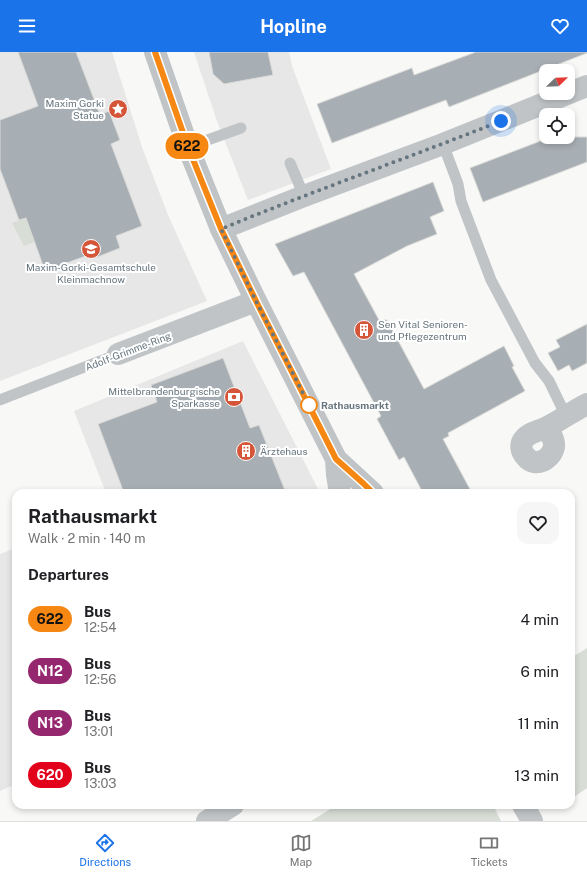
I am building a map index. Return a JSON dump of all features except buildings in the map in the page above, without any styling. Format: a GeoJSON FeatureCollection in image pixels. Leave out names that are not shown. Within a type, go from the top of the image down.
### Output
{"type":"FeatureCollection","features":[{"type":"Feature","properties":{"kind":"street"},"geometry":{"type":"LineString","coordinates":[[155,52],[188,147],[221,229],[256,301],[336,459],[369,489]]}},
{"type":"Feature","properties":{"kind":"street"},"geometry":{"type":"LineString","coordinates":[[221,229],[443,144],[587,86]]}},
{"type":"Feature","properties":{"kind":"street","name":"Adolf-Grimme-Ring"},"geometry":{"type":"LineString","coordinates":[[118,354],[256,301]]}},
{"type":"Feature","properties":{"kind":"street"},"geometry":{"type":"LineString","coordinates":[[547,427],[581,409]]}},
{"type":"Feature","properties":{"kind":"street"},"geometry":{"type":"LineString","coordinates":[[336,459],[339,489]]}},
{"type":"Feature","properties":{"kind":"street"},"geometry":{"type":"LineString","coordinates":[[207,821],[226,809]]}},
{"type":"Feature","properties":{"kind":"street"},"geometry":{"type":"LineString","coordinates":[[525,809],[532,821]]}},
{"type":"Feature","properties":{"kind":"lane"},"geometry":{"type":"LineString","coordinates":[[188,147],[241,128]]}},
{"type":"Feature","properties":{"kind":"lane"},"geometry":{"type":"LineString","coordinates":[[443,144],[458,184],[461,201],[491,280],[535,363],[549,381],[581,409]]}},
{"type":"Feature","properties":{"kind":"lane"},"geometry":{"type":"LineString","coordinates":[[290,163],[304,196]]}},
{"type":"Feature","properties":{"kind":"lane","name":"Adolf-Grimme-Ring"},"geometry":{"type":"LineString","coordinates":[[0,400],[118,354]]}},
{"type":"Feature","properties":{"kind":"shaded area","name":"Maxim-Gorki-Gesamtschule Kleinmachnow"},"geometry":{"type":"Polygon","coordinates":[[[0,52],[112,52],[142,147],[168,215],[207,301],[0,381],[0,52]]]}},
{"type":"Feature","properties":{"kind":"shaded area"},"geometry":{"type":"Polygon","coordinates":[[[194,52],[289,52],[292,66],[331,169],[248,200],[217,121],[194,52]]]}},
{"type":"Feature","properties":{"kind":"shaded area"},"geometry":{"type":"Polygon","coordinates":[[[74,200],[80,219],[33,237],[34,242],[24,246],[12,223],[74,200]]]}},
{"type":"Feature","properties":{"kind":"shaded area"},"geometry":{"type":"Polygon","coordinates":[[[243,341],[318,489],[104,489],[74,411],[243,341]]]}},
{"type":"Feature","properties":{"kind":"shaded area"},"geometry":{"type":"Polygon","coordinates":[[[12,550],[12,786],[0,791],[0,554],[12,550]]]}},
{"type":"Feature","properties":{"kind":"shaded area"},"geometry":{"type":"Polygon","coordinates":[[[587,648],[587,788],[575,796],[575,656],[587,648]]]}},
{"type":"Feature","properties":{"kind":"shaded area"},"geometry":{"type":"Polygon","coordinates":[[[330,809],[495,809],[501,821],[311,821],[330,809]]]}},
{"type":"Feature","properties":{"kind":"bus line","name":"622"},"geometry":{"type":"LineString","coordinates":[[155,52],[188,147],[221,229],[256,301],[336,459],[369,489]]}},
{"type":"Feature","properties":{"kind":"place","name":"Maxim Gorki Statue"},"geometry":{"type":"Point","coordinates":[118,109]}},
{"type":"Feature","properties":{"kind":"place","name":"Maxim-Gorki-Gesamtschule Kleinmachnow"},"geometry":{"type":"Point","coordinates":[91,249]}},
{"type":"Feature","properties":{"kind":"place","name":"Sen Vital Senioren- und Pflegezentrum"},"geometry":{"type":"Point","coordinates":[364,330]}},
{"type":"Feature","properties":{"kind":"place","name":"Mittelbrandenburgische Sparkasse"},"geometry":{"type":"Point","coordinates":[234,397]}},
{"type":"Feature","properties":{"kind":"place","name":"Rathausmarkt"},"geometry":{"type":"Point","coordinates":[309,405]}},
{"type":"Feature","properties":{"kind":"place","name":"Ärztehaus"},"geometry":{"type":"Point","coordinates":[246,451]}},
{"type":"Feature","properties":{"kind":"route"},"geometry":{"type":"LineString","coordinates":[[309,405],[221,229],[501,121]]}}]}
